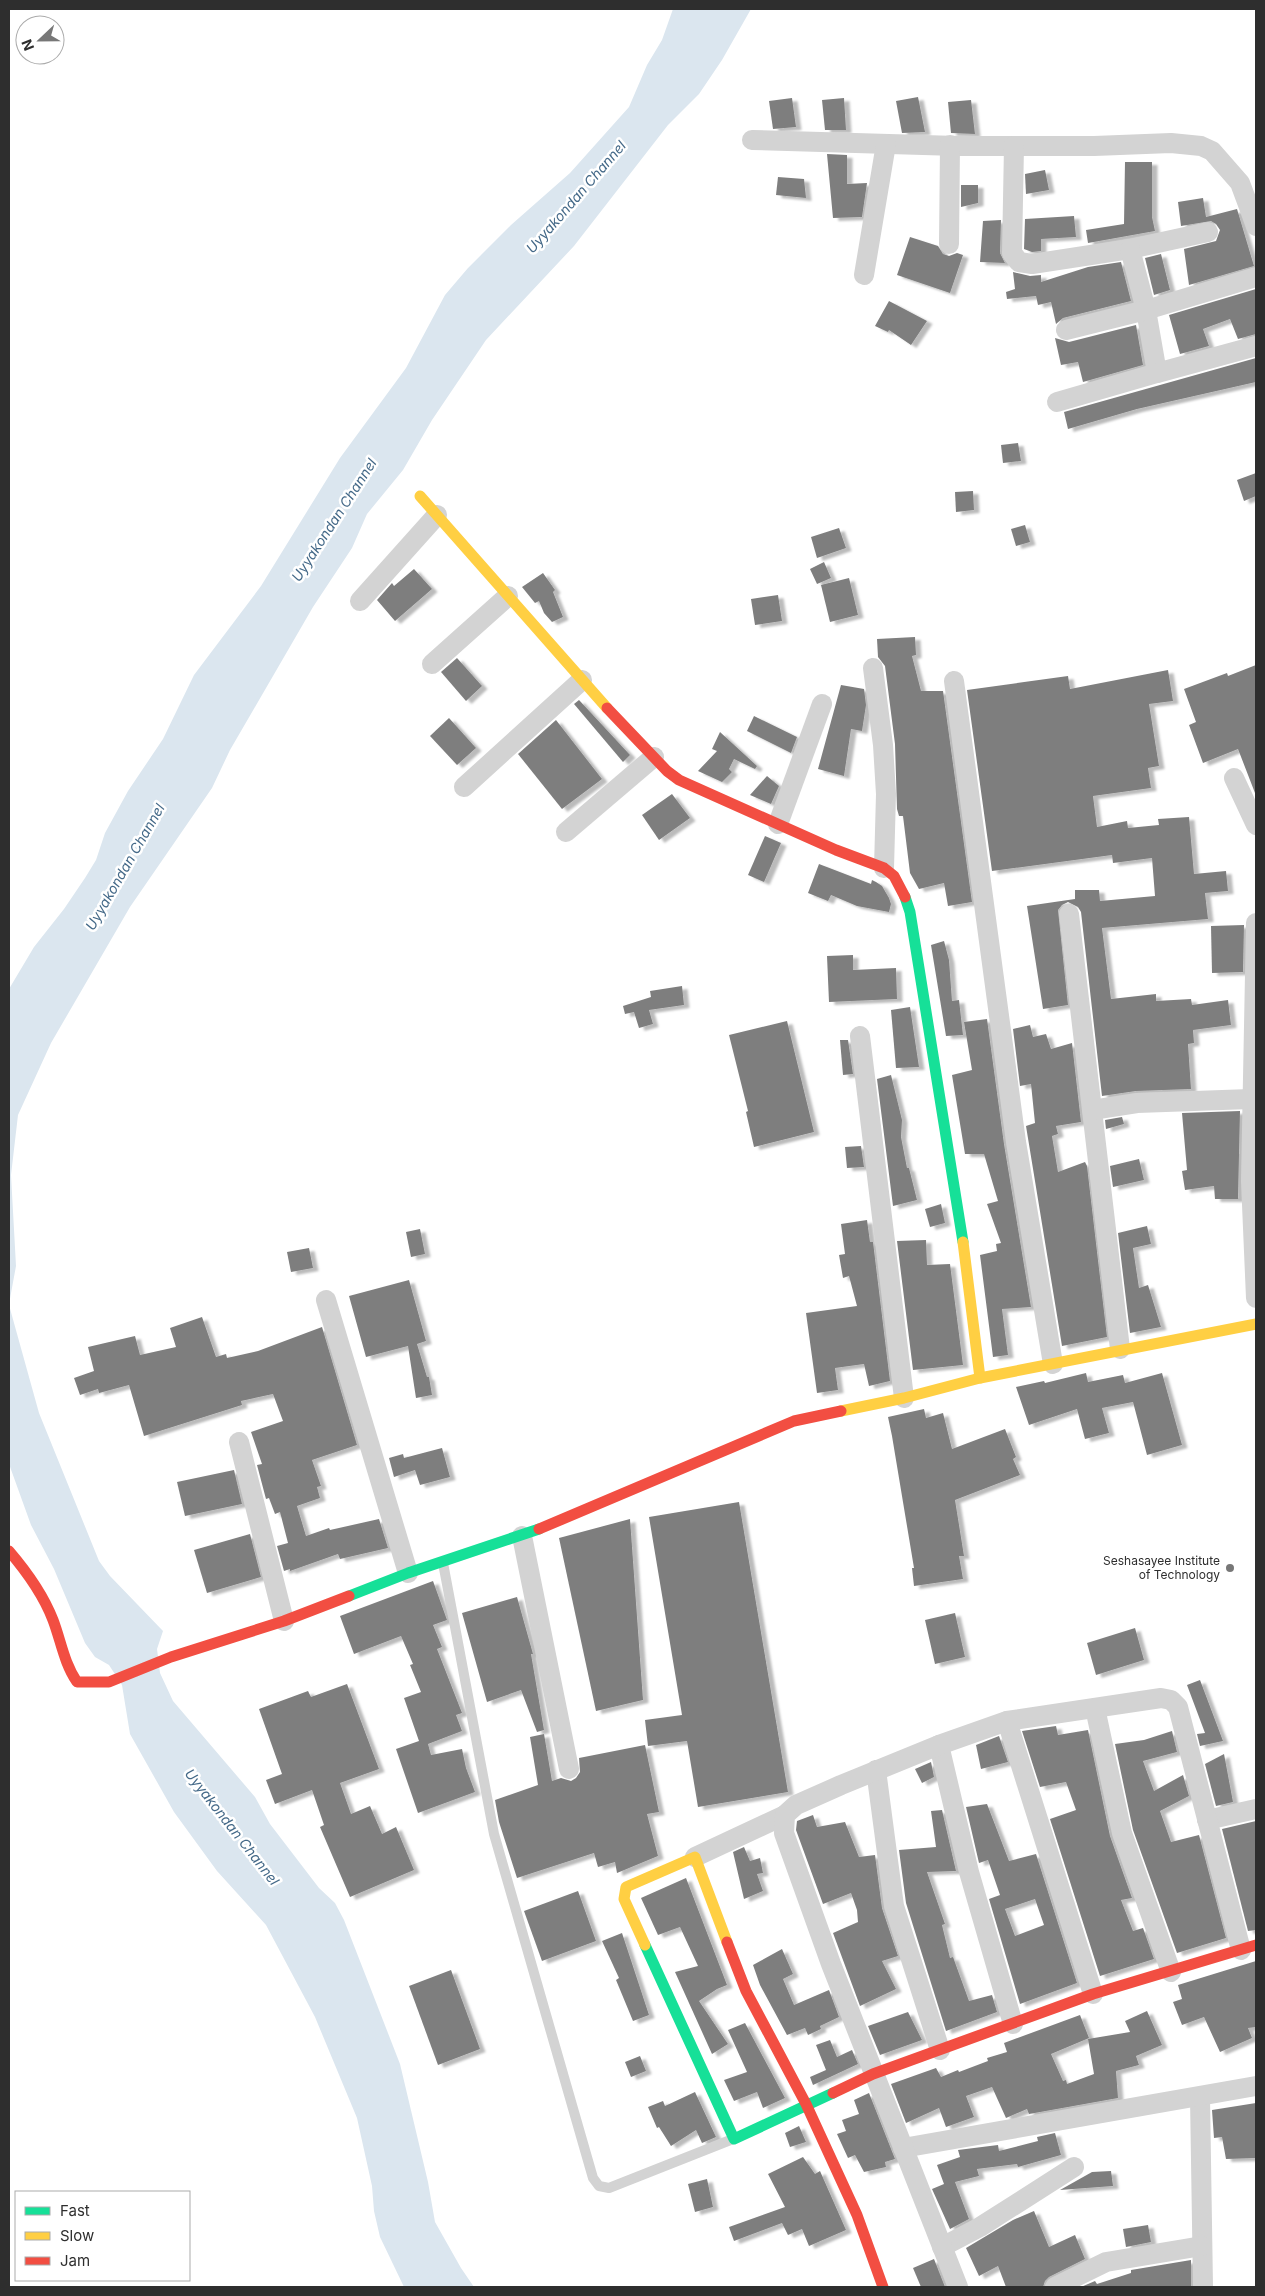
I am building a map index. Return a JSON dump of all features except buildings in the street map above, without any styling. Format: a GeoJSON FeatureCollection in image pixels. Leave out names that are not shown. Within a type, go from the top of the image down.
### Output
{"type":"FeatureCollection","features":[{"type":"Feature","properties":{"kind":"street"},"geometry":{"type":"LineString","coordinates":[[752,140],[950,146],[1171,143],[1201,146],[1212,151],[1240,183],[1256,226]]}},
{"type":"Feature","properties":{"kind":"street"},"geometry":{"type":"LineString","coordinates":[[864,275],[886,144]]}},
{"type":"Feature","properties":{"kind":"street"},"geometry":{"type":"LineString","coordinates":[[949,244],[950,146]]}},
{"type":"Feature","properties":{"kind":"street"},"geometry":{"type":"LineString","coordinates":[[1014,146],[1012,253],[1019,262],[1032,264],[1130,249],[1208,232]]}},
{"type":"Feature","properties":{"kind":"street"},"geometry":{"type":"LineString","coordinates":[[1130,249],[1146,310],[1157,373]]}},
{"type":"Feature","properties":{"kind":"street"},"geometry":{"type":"LineString","coordinates":[[1066,330],[1146,310],[1256,277]]}},
{"type":"Feature","properties":{"kind":"street"},"geometry":{"type":"LineString","coordinates":[[1057,402],[1256,346]]}},
{"type":"Feature","properties":{"kind":"street"},"geometry":{"type":"LineString","coordinates":[[420,496],[582,680],[654,757],[679,780],[836,850],[884,868],[894,876],[910,912],[961,1227],[980,1378]]}},
{"type":"Feature","properties":{"kind":"street"},"geometry":{"type":"LineString","coordinates":[[360,601],[437,515]]}},
{"type":"Feature","properties":{"kind":"street"},"geometry":{"type":"LineString","coordinates":[[432,664],[508,596]]}},
{"type":"Feature","properties":{"kind":"street"},"geometry":{"type":"LineString","coordinates":[[873,668],[886,794],[884,868]]}},
{"type":"Feature","properties":{"kind":"street"},"geometry":{"type":"LineString","coordinates":[[464,788],[582,680]]}},
{"type":"Feature","properties":{"kind":"street"},"geometry":{"type":"LineString","coordinates":[[954,681],[1016,1142],[1053,1364]]}},
{"type":"Feature","properties":{"kind":"street"},"geometry":{"type":"LineString","coordinates":[[778,824],[822,704]]}},
{"type":"Feature","properties":{"kind":"street"},"geometry":{"type":"LineString","coordinates":[[566,832],[654,757]]}},
{"type":"Feature","properties":{"kind":"street"},"geometry":{"type":"LineString","coordinates":[[1234,778],[1256,825]]}},
{"type":"Feature","properties":{"kind":"street"},"geometry":{"type":"LineString","coordinates":[[1069,914],[1120,1349]]}},
{"type":"Feature","properties":{"kind":"street"},"geometry":{"type":"LineString","coordinates":[[1256,932],[1251,1099],[1256,1298]]}},
{"type":"Feature","properties":{"kind":"street"},"geometry":{"type":"LineString","coordinates":[[860,1036],[904,1398]]}},
{"type":"Feature","properties":{"kind":"street"},"geometry":{"type":"LineString","coordinates":[[1092,1110],[1137,1103],[1251,1099]]}},
{"type":"Feature","properties":{"kind":"street"},"geometry":{"type":"LineString","coordinates":[[326,1300],[408,1573]]}},
{"type":"Feature","properties":{"kind":"street"},"geometry":{"type":"LineString","coordinates":[[9,1551],[28,1573],[41,1593],[53,1620],[71,1674],[77,1682],[109,1682],[171,1658],[284,1621],[408,1573],[522,1536],[794,1421],[904,1398],[980,1378],[1120,1349],[1256,1324]]}},
{"type":"Feature","properties":{"kind":"street"},"geometry":{"type":"LineString","coordinates":[[239,1442],[284,1621]]}},
{"type":"Feature","properties":{"kind":"street"},"geometry":{"type":"LineString","coordinates":[[522,1536],[570,1769]]}},
{"type":"Feature","properties":{"kind":"street"},"geometry":{"type":"LineString","coordinates":[[1161,1698],[1171,1700],[1178,1707],[1207,1820],[1249,1948],[1093,1994],[873,2074],[734,2139],[624,1899],[626,1887],[635,1881],[695,1857],[785,1815],[796,1805],[876,1770],[939,1744],[1007,1721],[1161,1698]]}},
{"type":"Feature","properties":{"kind":"street"},"geometry":{"type":"LineString","coordinates":[[1095,1708],[1122,1833],[1171,1972]]}},
{"type":"Feature","properties":{"kind":"street"},"geometry":{"type":"LineString","coordinates":[[1007,1721],[1093,1994]]}},
{"type":"Feature","properties":{"kind":"street"},"geometry":{"type":"LineString","coordinates":[[939,1744],[970,1872],[1013,2024]]}},
{"type":"Feature","properties":{"kind":"street"},"geometry":{"type":"LineString","coordinates":[[876,1770],[894,1906],[940,2050]]}},
{"type":"Feature","properties":{"kind":"street"},"geometry":{"type":"LineString","coordinates":[[1207,1820],[1256,1809]]}},
{"type":"Feature","properties":{"kind":"street"},"geometry":{"type":"LineString","coordinates":[[785,1815],[784,1833],[831,1964],[958,2287]]}},
{"type":"Feature","properties":{"kind":"street"},"geometry":{"type":"LineString","coordinates":[[695,1857],[746,1991],[806,2104],[857,2215],[883,2287]]}},
{"type":"Feature","properties":{"kind":"street"},"geometry":{"type":"LineString","coordinates":[[903,2148],[1256,2086]]}},
{"type":"Feature","properties":{"kind":"street"},"geometry":{"type":"LineString","coordinates":[[1200,2097],[1202,2287]]}},
{"type":"Feature","properties":{"kind":"street"},"geometry":{"type":"LineString","coordinates":[[942,2247],[980,2227],[1074,2167]]}},
{"type":"Feature","properties":{"kind":"street"},"geometry":{"type":"LineString","coordinates":[[1054,2287],[1106,2262],[1202,2246]]}},
{"type":"Feature","properties":{"kind":"lane"},"geometry":{"type":"LineString","coordinates":[[443,1562],[494,1834],[593,2178],[599,2186],[609,2188],[734,2139]]}},
{"type":"Feature","properties":{"kind":"water","name":"Uyyakondan Channel"},"geometry":{"type":"Polygon","coordinates":[[[673,9],[751,9],[722,60],[699,94],[668,125],[574,246],[486,340],[432,420],[403,470],[367,514],[352,548],[313,607],[230,750],[212,788],[130,907],[51,1043],[18,1115],[11,1175],[16,1266],[9,1304],[9,989],[34,947],[64,909],[96,860],[105,833],[128,791],[163,739],[194,675],[261,586],[340,458],[406,368],[445,295],[468,268],[511,225],[570,173],[629,107],[647,65],[662,40],[673,9]]]}},
{"type":"Feature","properties":{"kind":"water","name":"Uyyakondan Channel"},"geometry":{"type":"Polygon","coordinates":[[[9,1305],[39,1413],[99,1561],[110,1576],[163,1631],[157,1649],[160,1673],[173,1701],[255,1797],[270,1824],[319,1888],[335,1903],[344,1920],[400,2064],[428,2182],[435,2222],[474,2287],[404,2287],[380,2237],[374,2211],[372,2186],[357,2118],[315,2017],[266,1925],[217,1871],[174,1812],[130,1734],[122,1685],[109,1665],[95,1657],[85,1643],[54,1569],[31,1525],[9,1464],[9,1305]]]}},
{"type":"Feature","properties":{"kind":"traffic: fast"},"geometry":{"type":"LineString","coordinates":[[905,897],[910,912],[963,1242]]}},
{"type":"Feature","properties":{"kind":"traffic: fast"},"geometry":{"type":"LineString","coordinates":[[349,1596],[408,1573],[539,1529]]}},
{"type":"Feature","properties":{"kind":"traffic: fast"},"geometry":{"type":"LineString","coordinates":[[645,1945],[734,2139],[833,2093]]}},
{"type":"Feature","properties":{"kind":"traffic: slow"},"geometry":{"type":"LineString","coordinates":[[420,496],[607,708]]}},
{"type":"Feature","properties":{"kind":"traffic: slow"},"geometry":{"type":"LineString","coordinates":[[963,1242],[980,1378]]}},
{"type":"Feature","properties":{"kind":"traffic: slow"},"geometry":{"type":"LineString","coordinates":[[841,1411],[904,1398],[980,1378],[1256,1324]]}},
{"type":"Feature","properties":{"kind":"traffic: slow"},"geometry":{"type":"LineString","coordinates":[[645,1945],[624,1899],[626,1887],[695,1857],[727,1942]]}},
{"type":"Feature","properties":{"kind":"traffic: jam"},"geometry":{"type":"LineString","coordinates":[[607,708],[667,771],[679,780],[836,850],[884,868],[894,876],[905,897]]}},
{"type":"Feature","properties":{"kind":"traffic: jam"},"geometry":{"type":"LineString","coordinates":[[539,1529],[794,1421],[841,1411]]}},
{"type":"Feature","properties":{"kind":"traffic: jam"},"geometry":{"type":"LineString","coordinates":[[9,1551],[28,1575],[44,1601],[53,1620],[69,1667],[77,1682],[109,1682],[171,1657],[284,1621],[349,1596]]}},
{"type":"Feature","properties":{"kind":"traffic: jam"},"geometry":{"type":"LineString","coordinates":[[727,1942],[746,1991],[806,2104],[857,2215],[883,2287]]}},
{"type":"Feature","properties":{"kind":"traffic: jam"},"geometry":{"type":"LineString","coordinates":[[833,2093],[873,2074],[1093,1994],[1256,1945]]}},
{"type":"Feature","properties":{"kind":"place","name":"Seshasayee Institute of Technology"},"geometry":{"type":"Point","coordinates":[1230,1568]}}]}
